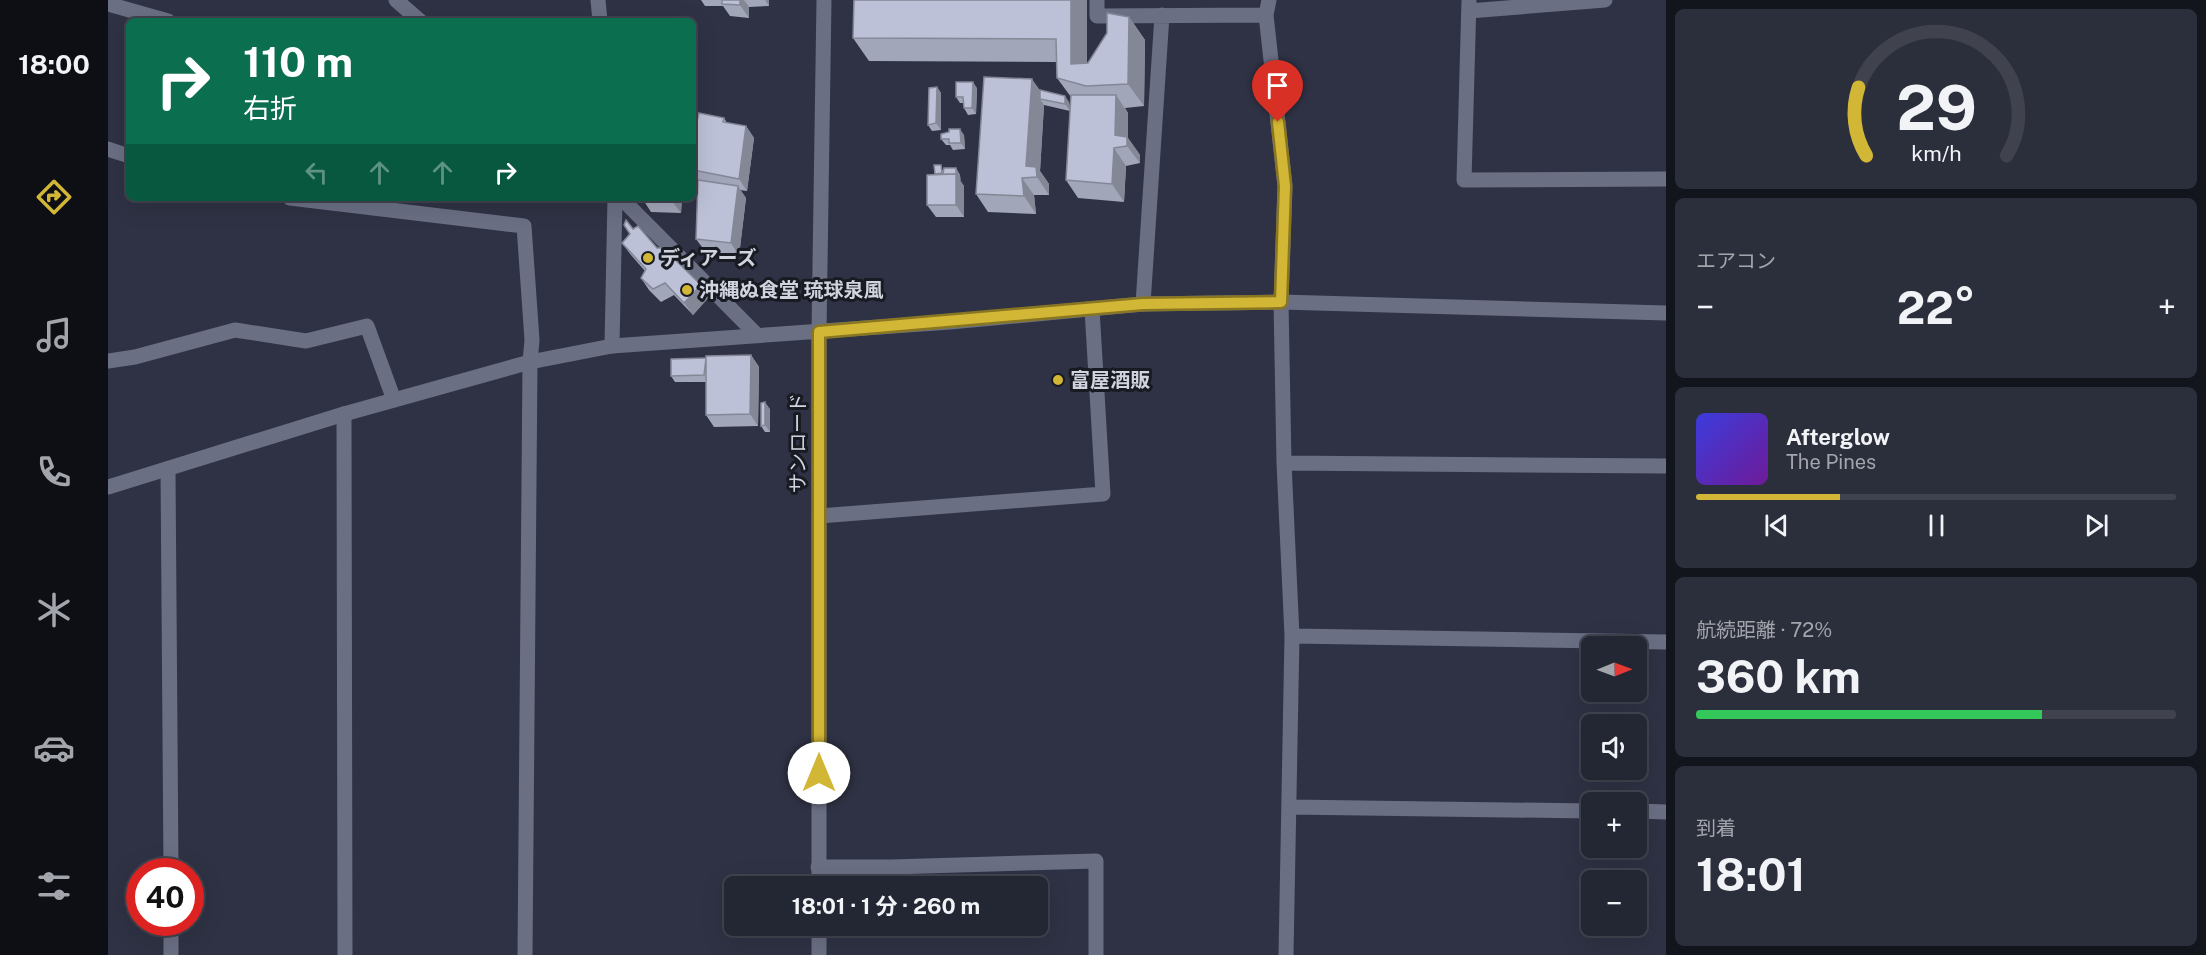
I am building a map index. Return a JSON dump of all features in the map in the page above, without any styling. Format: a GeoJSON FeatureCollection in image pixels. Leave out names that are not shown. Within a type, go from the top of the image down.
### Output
{"type":"FeatureCollection","features":[{"type":"Feature","properties":{"kind":"street"},"geometry":{"type":"LineString","coordinates":[[396,0],[417,18]]}},
{"type":"Feature","properties":{"kind":"street"},"geometry":{"type":"LineString","coordinates":[[598,0],[600,18]]}},
{"type":"Feature","properties":{"kind":"street","name":"サンロード"},"geometry":{"type":"LineString","coordinates":[[818,876],[819,332],[824,0]]}},
{"type":"Feature","properties":{"kind":"street"},"geometry":{"type":"LineString","coordinates":[[1097,0],[1097,16],[1162,15],[1267,7],[1285,186],[1281,302],[1284,463],[1292,636],[1286,955]]}},
{"type":"Feature","properties":{"kind":"street"},"geometry":{"type":"LineString","coordinates":[[1605,0],[1469,6],[1464,180],[1666,179]]}},
{"type":"Feature","properties":{"kind":"street"},"geometry":{"type":"LineString","coordinates":[[108,4],[157,18]]}},
{"type":"Feature","properties":{"kind":"street"},"geometry":{"type":"LineString","coordinates":[[1143,304],[1162,15]]}},
{"type":"Feature","properties":{"kind":"street"},"geometry":{"type":"LineString","coordinates":[[108,149],[126,155]]}},
{"type":"Feature","properties":{"kind":"street"},"geometry":{"type":"LineString","coordinates":[[315,201],[524,226],[532,340],[525,955]]}},
{"type":"Feature","properties":{"kind":"street"},"geometry":{"type":"LineString","coordinates":[[612,346],[615,201]]}},
{"type":"Feature","properties":{"kind":"street"},"geometry":{"type":"LineString","coordinates":[[624,201],[757,335]]}},
{"type":"Feature","properties":{"kind":"street"},"geometry":{"type":"LineString","coordinates":[[108,488],[344,414],[530,362],[612,346],[819,332],[1143,304],[1281,302],[1666,313]]}},
{"type":"Feature","properties":{"kind":"street"},"geometry":{"type":"LineString","coordinates":[[819,516],[1103,494],[1092,309]]}},
{"type":"Feature","properties":{"kind":"street"},"geometry":{"type":"LineString","coordinates":[[108,361],[135,357],[235,330],[306,341],[367,326],[394,400]]}},
{"type":"Feature","properties":{"kind":"street"},"geometry":{"type":"LineString","coordinates":[[344,414],[345,955]]}},
{"type":"Feature","properties":{"kind":"street"},"geometry":{"type":"LineString","coordinates":[[1284,463],[1666,466]]}},
{"type":"Feature","properties":{"kind":"street"},"geometry":{"type":"LineString","coordinates":[[168,469],[171,858]]}},
{"type":"Feature","properties":{"kind":"street"},"geometry":{"type":"LineString","coordinates":[[1292,636],[1666,642]]}},
{"type":"Feature","properties":{"kind":"street"},"geometry":{"type":"LineString","coordinates":[[1289,807],[1581,811]]}},
{"type":"Feature","properties":{"kind":"street"},"geometry":{"type":"LineString","coordinates":[[1647,811],[1666,812]]}},
{"type":"Feature","properties":{"kind":"street"},"geometry":{"type":"LineString","coordinates":[[818,867],[1096,861],[1096,955]]}},
{"type":"Feature","properties":{"kind":"street"},"geometry":{"type":"LineString","coordinates":[[171,936],[171,955]]}},
{"type":"Feature","properties":{"kind":"street"},"geometry":{"type":"LineString","coordinates":[[819,936],[819,955]]}},
{"type":"Feature","properties":{"kind":"building"},"geometry":{"type":"Polygon","coordinates":[[[722,0],[740,0],[740,5],[722,4],[722,0]]]}},
{"type":"Feature","properties":{"kind":"building"},"geometry":{"type":"Polygon","coordinates":[[[854,0],[1071,0],[1071,64],[1088,63],[1107,33],[1107,13],[1129,17],[1128,84],[1086,86],[1057,78],[1056,39],[853,38],[854,0]]]}},
{"type":"Feature","properties":{"kind":"building"},"geometry":{"type":"Polygon","coordinates":[[[984,77],[1032,79],[1026,166],[1036,167],[1037,177],[1022,178],[1024,196],[976,194],[984,77]]]}},
{"type":"Feature","properties":{"kind":"building"},"geometry":{"type":"Polygon","coordinates":[[[956,82],[973,82],[972,108],[964,108],[963,97],[956,97],[956,82]]]}},
{"type":"Feature","properties":{"kind":"building"},"geometry":{"type":"Polygon","coordinates":[[[937,87],[936,123],[928,125],[929,88],[937,87]]]}},
{"type":"Feature","properties":{"kind":"building"},"geometry":{"type":"Polygon","coordinates":[[[1040,90],[1065,96],[1065,104],[1040,99],[1040,90]]]}},
{"type":"Feature","properties":{"kind":"building"},"geometry":{"type":"Polygon","coordinates":[[[1071,95],[1116,95],[1115,135],[1127,137],[1127,146],[1114,148],[1112,184],[1066,180],[1071,95]]]}},
{"type":"Feature","properties":{"kind":"building"},"geometry":{"type":"Polygon","coordinates":[[[699,113],[724,118],[723,122],[746,126],[739,179],[696,171],[696,125],[699,113]]]}},
{"type":"Feature","properties":{"kind":"building"},"geometry":{"type":"Polygon","coordinates":[[[949,129],[960,129],[961,143],[949,143],[949,139],[941,139],[941,134],[949,132],[949,129]]]}},
{"type":"Feature","properties":{"kind":"building"},"geometry":{"type":"Polygon","coordinates":[[[934,165],[941,165],[942,173],[935,174],[934,165]]]}},
{"type":"Feature","properties":{"kind":"building"},"geometry":{"type":"Polygon","coordinates":[[[944,168],[956,168],[956,174],[943,174],[944,168]]]}},
{"type":"Feature","properties":{"kind":"building"},"geometry":{"type":"Polygon","coordinates":[[[956,174],[956,205],[927,205],[927,175],[956,174]]]}},
{"type":"Feature","properties":{"kind":"building"},"geometry":{"type":"Polygon","coordinates":[[[698,180],[738,186],[731,243],[696,239],[698,180]]]}},
{"type":"Feature","properties":{"kind":"building"},"geometry":{"type":"Polygon","coordinates":[[[626,220],[633,229],[638,226],[657,248],[663,248],[701,285],[684,303],[665,283],[653,289],[641,278],[646,269],[622,243],[630,234],[624,225],[626,220]]]}},
{"type":"Feature","properties":{"kind":"building"},"geometry":{"type":"Polygon","coordinates":[[[751,355],[750,414],[706,415],[706,356],[751,355]]]}},
{"type":"Feature","properties":{"kind":"building"},"geometry":{"type":"Polygon","coordinates":[[[706,358],[704,375],[671,376],[671,359],[706,358]]]}},
{"type":"Feature","properties":{"kind":"building"},"geometry":{"type":"Polygon","coordinates":[[[765,402],[765,425],[761,426],[761,403],[765,402]]]}},
{"type":"Feature","properties":{"kind":"place","name":"ディアーズ"},"geometry":{"type":"Point","coordinates":[648,258]}},
{"type":"Feature","properties":{"kind":"place","name":"沖縄ぬ食堂 琉球泉風"},"geometry":{"type":"Point","coordinates":[687,290]}},
{"type":"Feature","properties":{"kind":"place","name":"富屋酒販"},"geometry":{"type":"Point","coordinates":[1058,380]}},
{"type":"Feature","properties":{"kind":"route"},"geometry":{"type":"LineString","coordinates":[[819,773],[819,332],[1143,304],[1281,302],[1285,186],[1278,122]]}}]}
